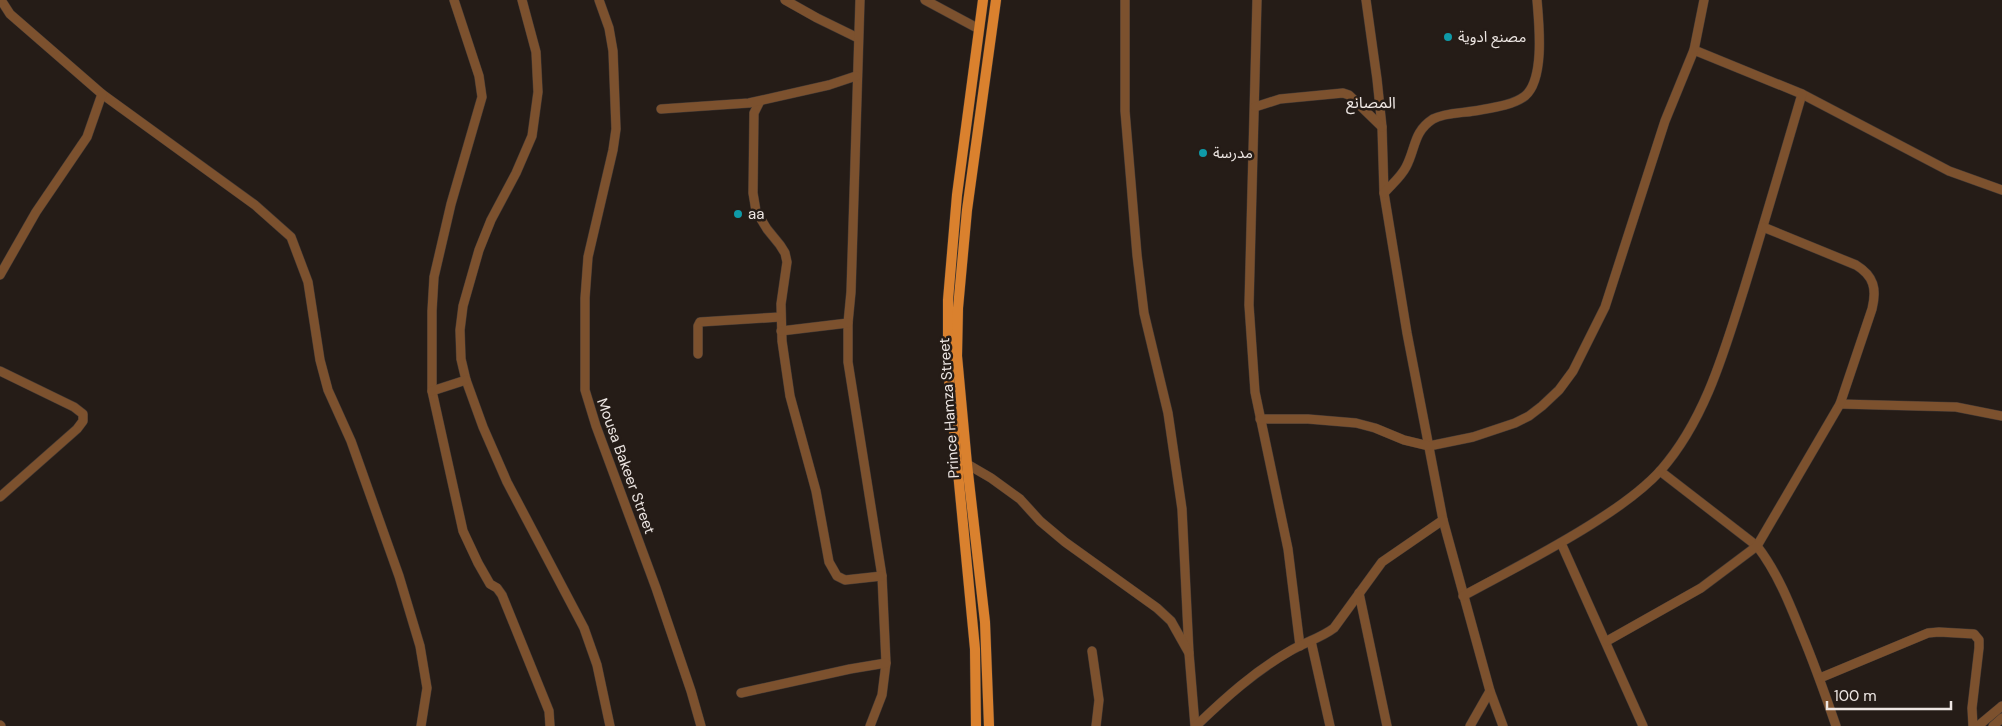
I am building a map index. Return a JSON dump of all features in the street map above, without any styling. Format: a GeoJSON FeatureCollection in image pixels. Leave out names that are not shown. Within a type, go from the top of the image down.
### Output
{"type":"FeatureCollection","features":[{"type":"Feature","properties":{"kind":"main road","name":"Prince Hamza Street"},"geometry":{"type":"LineString","coordinates":[[976,726],[975,649],[948,368],[948,300],[957,195],[984,0]]}},
{"type":"Feature","properties":{"kind":"main road","name":"Prince Hamza Street"},"geometry":{"type":"LineString","coordinates":[[989,726],[985,622],[957,356],[958,308],[967,210],[996,0]]}},
{"type":"Feature","properties":{"kind":"main road"},"geometry":{"type":"LineString","coordinates":[[964,546],[976,544]]}},
{"type":"Feature","properties":{"kind":"street"},"geometry":{"type":"LineString","coordinates":[[1,0],[10,14],[102,94],[255,205],[291,237],[308,282],[320,360],[328,390],[355,450],[399,576],[420,646],[427,688],[422,726]]}},
{"type":"Feature","properties":{"kind":"street"},"geometry":{"type":"LineString","coordinates":[[454,0],[479,76],[482,96],[451,204],[434,277],[432,391],[463,531],[478,564],[490,584],[497,588],[502,595],[549,711],[550,726]]}},
{"type":"Feature","properties":{"kind":"street"},"geometry":{"type":"LineString","coordinates":[[522,0],[536,52],[538,92],[532,136],[526,153],[491,220],[471,274],[463,306],[460,330],[462,359],[466,380],[482,427],[506,482],[584,628],[599,672],[610,726]]}},
{"type":"Feature","properties":{"kind":"street","name":"Mousa Bakeer Street"},"geometry":{"type":"LineString","coordinates":[[599,0],[609,28],[613,51],[616,129],[588,256],[585,298],[585,390],[596,426],[656,588],[701,726]]}},
{"type":"Feature","properties":{"kind":"street"},"geometry":{"type":"LineString","coordinates":[[785,0],[858,38]]}},
{"type":"Feature","properties":{"kind":"street"},"geometry":{"type":"LineString","coordinates":[[860,0],[848,362],[882,576],[886,663],[882,695],[870,726]]}},
{"type":"Feature","properties":{"kind":"street"},"geometry":{"type":"LineString","coordinates":[[925,0],[980,29]]}},
{"type":"Feature","properties":{"kind":"street"},"geometry":{"type":"LineString","coordinates":[[1125,0],[1125,111],[1138,263],[1144,312],[1168,413],[1176,462],[1185,542],[1189,653],[1196,726]]}},
{"type":"Feature","properties":{"kind":"street"},"geometry":{"type":"LineString","coordinates":[[1257,0],[1250,305],[1255,392],[1288,549],[1300,646]]}},
{"type":"Feature","properties":{"kind":"street"},"geometry":{"type":"LineString","coordinates":[[1366,0],[1382,127],[1384,194],[1407,333],[1443,520],[1490,691],[1503,726]]}},
{"type":"Feature","properties":{"kind":"street"},"geometry":{"type":"LineString","coordinates":[[1384,194],[1405,169],[1414,150],[1416,138],[1422,128],[1435,118],[1510,103],[1524,97],[1532,88],[1537,72],[1537,0]]}},
{"type":"Feature","properties":{"kind":"street"},"geometry":{"type":"LineString","coordinates":[[1260,419],[1308,419],[1356,423],[1375,428],[1404,440],[1429,446],[1472,437],[1515,423],[1528,416],[1559,390],[1573,371],[1605,307],[1665,121],[1694,50],[1704,0]]}},
{"type":"Feature","properties":{"kind":"street"},"geometry":{"type":"LineString","coordinates":[[1694,50],[1802,94],[1949,171],[2002,190]]}},
{"type":"Feature","properties":{"kind":"street"},"geometry":{"type":"LineString","coordinates":[[661,109],[760,101],[856,76]]}},
{"type":"Feature","properties":{"kind":"street"},"geometry":{"type":"LineString","coordinates":[[1255,107],[1280,99],[1343,93],[1349,96],[1382,127]]}},
{"type":"Feature","properties":{"kind":"street"},"geometry":{"type":"LineString","coordinates":[[0,275],[36,212],[87,136],[102,94]]}},
{"type":"Feature","properties":{"kind":"street"},"geometry":{"type":"LineString","coordinates":[[1463,596],[1561,543],[1624,502],[1660,471],[1693,424],[1724,351],[1802,94]]}},
{"type":"Feature","properties":{"kind":"street"},"geometry":{"type":"LineString","coordinates":[[760,101],[754,113],[753,192],[756,211],[785,253],[787,262],[780,317],[790,396],[816,492],[830,566],[837,576],[845,580],[882,576]]}},
{"type":"Feature","properties":{"kind":"street"},"geometry":{"type":"LineString","coordinates":[[1607,641],[1701,588],[1757,546],[1840,404],[1872,309],[1874,294],[1871,278],[1856,266],[1763,227]]}},
{"type":"Feature","properties":{"kind":"street"},"geometry":{"type":"LineString","coordinates":[[698,354],[698,326],[700,322],[780,317]]}},
{"type":"Feature","properties":{"kind":"street"},"geometry":{"type":"LineString","coordinates":[[781,331],[848,324]]}},
{"type":"Feature","properties":{"kind":"street"},"geometry":{"type":"LineString","coordinates":[[0,371],[79,410],[83,414],[83,418],[78,429],[0,497]]}},
{"type":"Feature","properties":{"kind":"street"},"geometry":{"type":"LineString","coordinates":[[432,391],[466,380]]}},
{"type":"Feature","properties":{"kind":"street"},"geometry":{"type":"LineString","coordinates":[[1840,404],[1956,407],[2002,416]]}},
{"type":"Feature","properties":{"kind":"street"},"geometry":{"type":"LineString","coordinates":[[967,464],[992,478],[1020,499],[1040,521],[1065,542],[1157,608],[1170,621],[1189,653]]}},
{"type":"Feature","properties":{"kind":"street"},"geometry":{"type":"LineString","coordinates":[[1660,471],[1757,546],[1767,560],[1782,588],[1820,678],[1836,726]]}},
{"type":"Feature","properties":{"kind":"street"},"geometry":{"type":"LineString","coordinates":[[1196,726],[1240,685],[1282,655],[1324,636],[1334,628],[1382,562],[1443,520]]}},
{"type":"Feature","properties":{"kind":"street"},"geometry":{"type":"LineString","coordinates":[[1561,543],[1607,641],[1643,726]]}},
{"type":"Feature","properties":{"kind":"street"},"geometry":{"type":"LineString","coordinates":[[1359,593],[1387,726]]}},
{"type":"Feature","properties":{"kind":"street"},"geometry":{"type":"LineString","coordinates":[[1820,678],[1928,633],[1974,634],[1979,640],[1979,648],[1972,708],[1973,726]]}},
{"type":"Feature","properties":{"kind":"street"},"geometry":{"type":"LineString","coordinates":[[1310,641],[1330,726]]}},
{"type":"Feature","properties":{"kind":"street"},"geometry":{"type":"LineString","coordinates":[[1092,651],[1099,700],[1096,726]]}},
{"type":"Feature","properties":{"kind":"street"},"geometry":{"type":"LineString","coordinates":[[741,693],[886,663]]}},
{"type":"Feature","properties":{"kind":"street"},"geometry":{"type":"LineString","coordinates":[[1470,726],[1490,691]]}},
{"type":"Feature","properties":{"kind":"street"},"geometry":{"type":"LineString","coordinates":[[1978,726],[2002,706]]}},
{"type":"Feature","properties":{"kind":"street"},"geometry":{"type":"LineString","coordinates":[[1993,726],[2002,718]]}},
{"type":"Feature","properties":{"kind":"place","name":"مصنع ادوية"},"geometry":{"type":"Point","coordinates":[1448,37]}},
{"type":"Feature","properties":{"kind":"place","name":"مدرسة"},"geometry":{"type":"Point","coordinates":[1203,153]}},
{"type":"Feature","properties":{"kind":"place","name":"aa"},"geometry":{"type":"Point","coordinates":[738,214]}},
{"type":"Feature","properties":{"kind":"district","name":"المصانع"},"geometry":{"type":"Point","coordinates":[1371,102]}}]}
